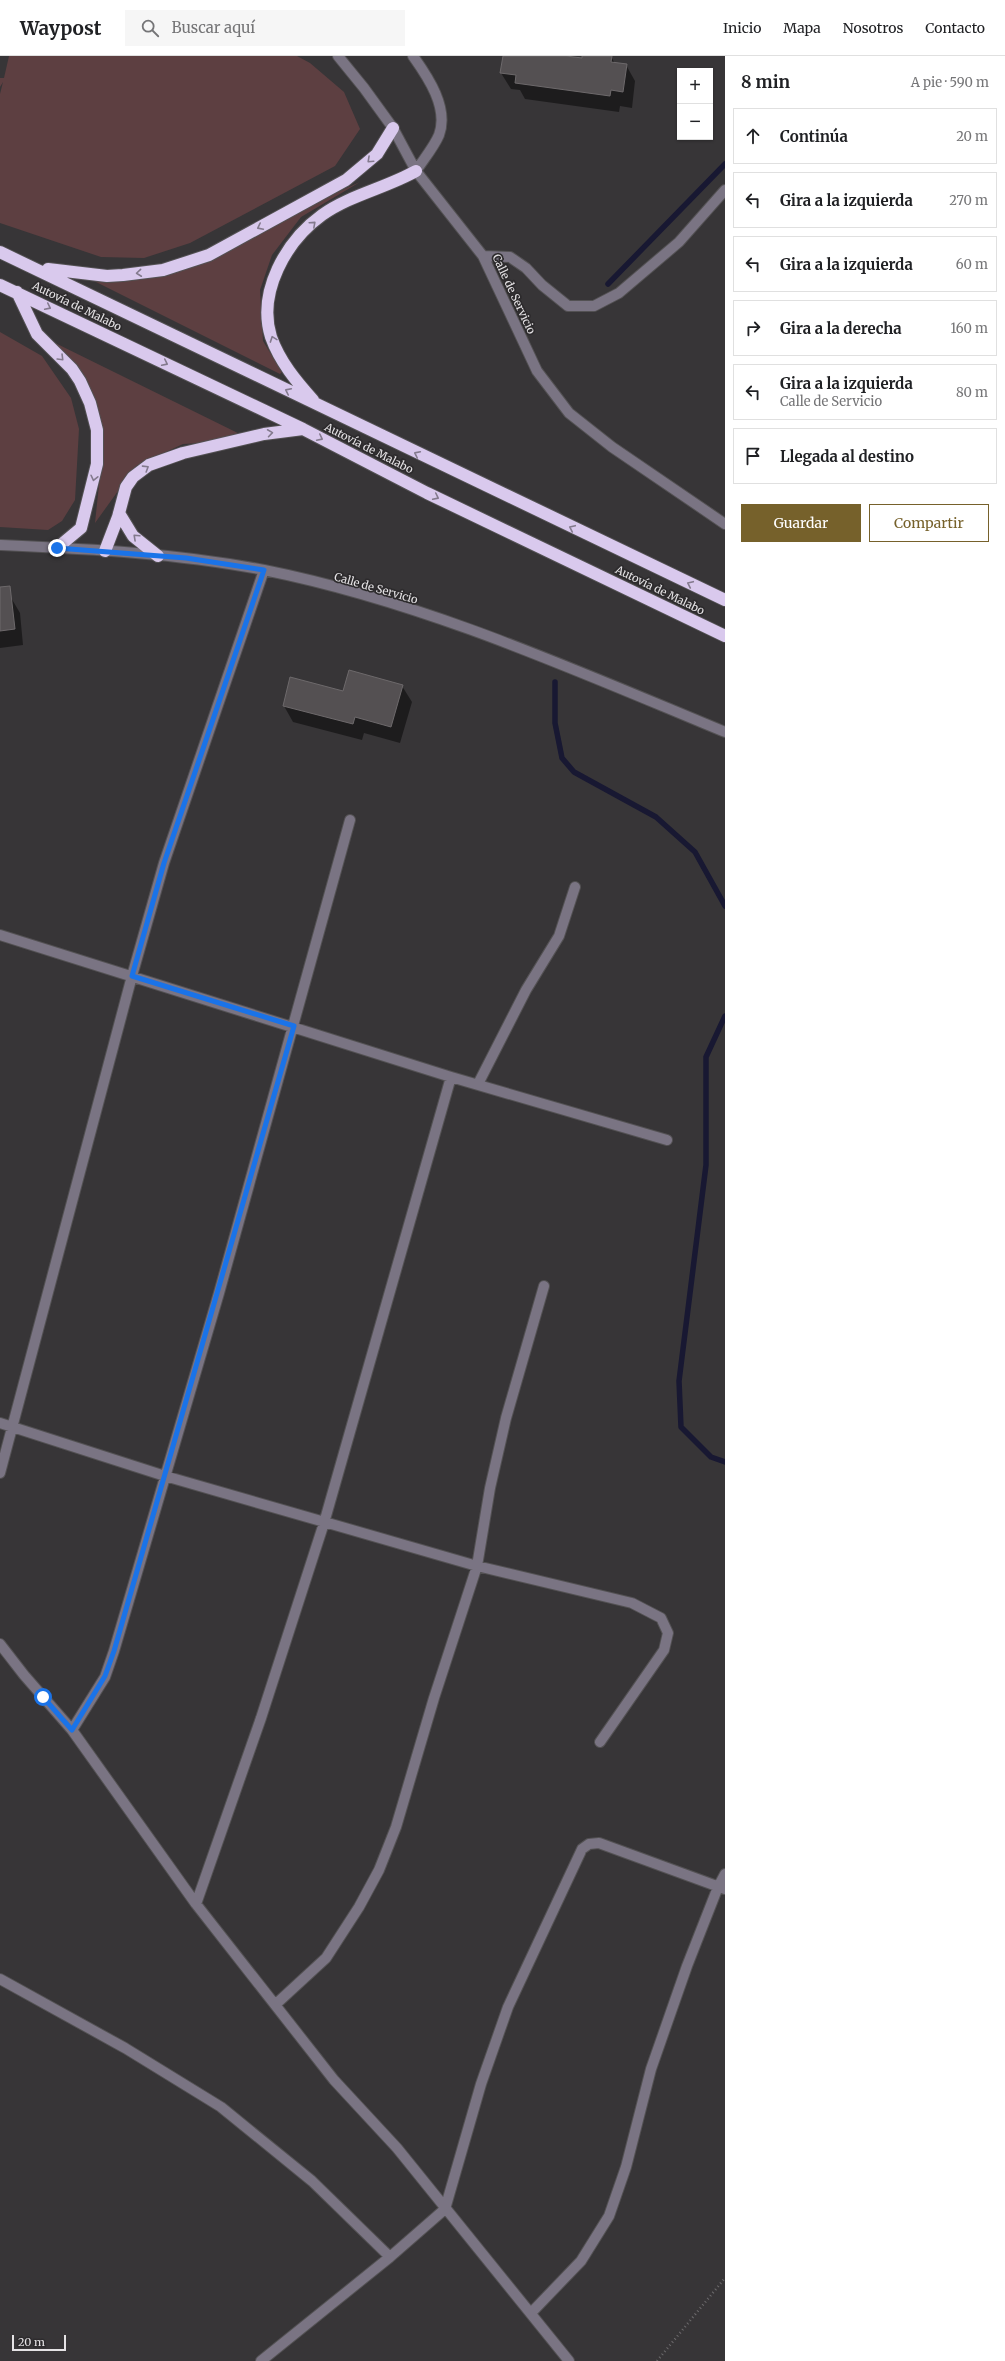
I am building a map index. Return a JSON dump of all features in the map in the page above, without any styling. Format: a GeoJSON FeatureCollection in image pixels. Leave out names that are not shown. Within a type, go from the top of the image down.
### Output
{"type":"FeatureCollection","features":[{"type":"Feature","properties":{"kind":"highway"},"geometry":{"type":"LineString","coordinates":[[28,264],[59,272],[107,276],[163,270],[194,261],[229,244],[346,180],[376,154],[393,128]]}},
{"type":"Feature","properties":{"kind":"highway"},"geometry":{"type":"LineString","coordinates":[[318,406],[287,370],[271,336],[268,310],[275,275],[292,243],[322,215],[350,200],[398,182],[416,171]]}},
{"type":"Feature","properties":{"kind":"highway","name":"Autovía de Malabo"},"geometry":{"type":"LineString","coordinates":[[0,252],[28,264],[318,406],[725,600]]}},
{"type":"Feature","properties":{"kind":"highway","name":"Autovía de Malabo"},"geometry":{"type":"LineString","coordinates":[[0,285],[302,429],[428,493],[725,636]]}},
{"type":"Feature","properties":{"kind":"highway"},"geometry":{"type":"LineString","coordinates":[[17,292],[37,334],[72,369],[80,381],[90,403],[97,430],[97,464],[81,528],[57,548]]}},
{"type":"Feature","properties":{"kind":"highway"},"geometry":{"type":"LineString","coordinates":[[105,551],[119,514],[126,486],[133,477],[149,466],[183,452],[264,434],[302,429]]}},
{"type":"Feature","properties":{"kind":"highway"},"geometry":{"type":"LineString","coordinates":[[119,514],[133,536],[158,556]]}},
{"type":"Feature","properties":{"kind":"street","name":"Calle de Servicio"},"geometry":{"type":"LineString","coordinates":[[338,56],[364,88],[393,128],[416,171],[483,256],[537,371],[569,413],[612,447],[725,524]]}},
{"type":"Feature","properties":{"kind":"street"},"geometry":{"type":"LineString","coordinates":[[413,56],[433,88],[442,116],[439,135],[416,171]]}},
{"type":"Feature","properties":{"kind":"street"},"geometry":{"type":"LineString","coordinates":[[483,256],[510,256],[526,268],[542,285],[568,306],[594,306],[618,293],[679,242],[725,190]]}},
{"type":"Feature","properties":{"kind":"street","name":"Calle de Servicio"},"geometry":{"type":"LineString","coordinates":[[0,545],[105,551],[158,556],[264,570],[346,590],[485,635],[725,732]]}},
{"type":"Feature","properties":{"kind":"street"},"geometry":{"type":"LineString","coordinates":[[0,1473],[132,976],[164,863],[264,570]]}},
{"type":"Feature","properties":{"kind":"street"},"geometry":{"type":"LineString","coordinates":[[72,1730],[105,1676],[112,1658],[294,1026],[350,820]]}},
{"type":"Feature","properties":{"kind":"street"},"geometry":{"type":"LineString","coordinates":[[478,1084],[526,990],[559,936],[575,887]]}},
{"type":"Feature","properties":{"kind":"street"},"geometry":{"type":"LineString","coordinates":[[0,935],[294,1026],[451,1077],[668,1140]]}},
{"type":"Feature","properties":{"kind":"street"},"geometry":{"type":"LineString","coordinates":[[196,1904],[261,1718],[324,1523],[451,1077]]}},
{"type":"Feature","properties":{"kind":"street"},"geometry":{"type":"LineString","coordinates":[[276,2004],[326,1958],[359,1907],[379,1870],[396,1827],[434,1698],[476,1566],[490,1488],[506,1418],[544,1286]]}},
{"type":"Feature","properties":{"kind":"street"},"geometry":{"type":"LineString","coordinates":[[0,1424],[165,1476],[324,1523],[476,1566],[632,1603],[662,1618],[668,1633],[664,1650],[600,1742]]}},
{"type":"Feature","properties":{"kind":"street"},"geometry":{"type":"LineString","coordinates":[[0,1644],[24,1675],[72,1730],[196,1904],[276,2004],[334,2080],[397,2148],[568,2361]]}},
{"type":"Feature","properties":{"kind":"street"},"geometry":{"type":"LineString","coordinates":[[261,2361],[390,2257],[445,2209],[481,2084],[508,2006],[582,1849],[589,1844],[599,1843],[722,1888]]}},
{"type":"Feature","properties":{"kind":"street"},"geometry":{"type":"LineString","coordinates":[[531,2313],[582,2261],[609,2216],[626,2167],[656,2055],[722,1888],[725,1874]]}},
{"type":"Feature","properties":{"kind":"street"},"geometry":{"type":"LineString","coordinates":[[0,1978],[125,2048],[221,2107],[312,2181],[390,2257]]}},
{"type":"Feature","properties":{"kind":"path"},"geometry":{"type":"LineString","coordinates":[[657,2361],[725,2278]]}},
{"type":"Feature","properties":{"kind":"shaded area"},"geometry":{"type":"Polygon","coordinates":[[[9,56],[297,56],[310,63],[344,92],[360,129],[335,166],[190,243],[144,258],[101,257],[0,223],[0,94],[3,82],[0,87],[0,78],[4,78],[9,56]]]}},
{"type":"Feature","properties":{"kind":"shaded area"},"geometry":{"type":"Polygon","coordinates":[[[360,182],[301,217],[272,255],[260,290],[263,341],[282,372],[280,374],[86,277],[156,274],[360,182]]]}},
{"type":"Feature","properties":{"kind":"shaded area"},"geometry":{"type":"Polygon","coordinates":[[[0,332],[42,356],[71,398],[79,429],[75,500],[62,521],[48,530],[0,527],[0,332]]]}},
{"type":"Feature","properties":{"kind":"shaded area"},"geometry":{"type":"Polygon","coordinates":[[[45,338],[252,440],[183,444],[136,466],[95,523],[104,437],[86,383],[45,338]]]}},
{"type":"Feature","properties":{"kind":"building"},"geometry":{"type":"Polygon","coordinates":[[[503,56],[566,56],[582,58],[582,56],[612,56],[611,62],[627,64],[623,92],[611,90],[610,96],[515,83],[516,75],[500,73],[503,56]]]}},
{"type":"Feature","properties":{"kind":"building"},"geometry":{"type":"Polygon","coordinates":[[[10,586],[15,629],[0,631],[0,587],[10,586]]]}},
{"type":"Feature","properties":{"kind":"building"},"geometry":{"type":"Polygon","coordinates":[[[349,670],[403,685],[391,727],[355,717],[353,724],[283,706],[290,677],[343,691],[349,670]]]}},
{"type":"Feature","properties":{"kind":"waterway"},"geometry":{"type":"LineString","coordinates":[[608,284],[725,164]]}},
{"type":"Feature","properties":{"kind":"waterway"},"geometry":{"type":"LineString","coordinates":[[555,682],[555,723],[562,758],[574,772],[656,817],[695,852],[725,906]]}},
{"type":"Feature","properties":{"kind":"waterway"},"geometry":{"type":"LineString","coordinates":[[725,1016],[706,1057],[706,1165],[679,1381],[681,1427],[711,1457],[725,1462]]}},
{"type":"Feature","properties":{"kind":"route"},"geometry":{"type":"LineString","coordinates":[[43,1697],[72,1730],[94,1697],[105,1676],[114,1651],[214,1308],[294,1026],[132,976],[164,863],[264,570],[186,558],[57,548]]}}]}
